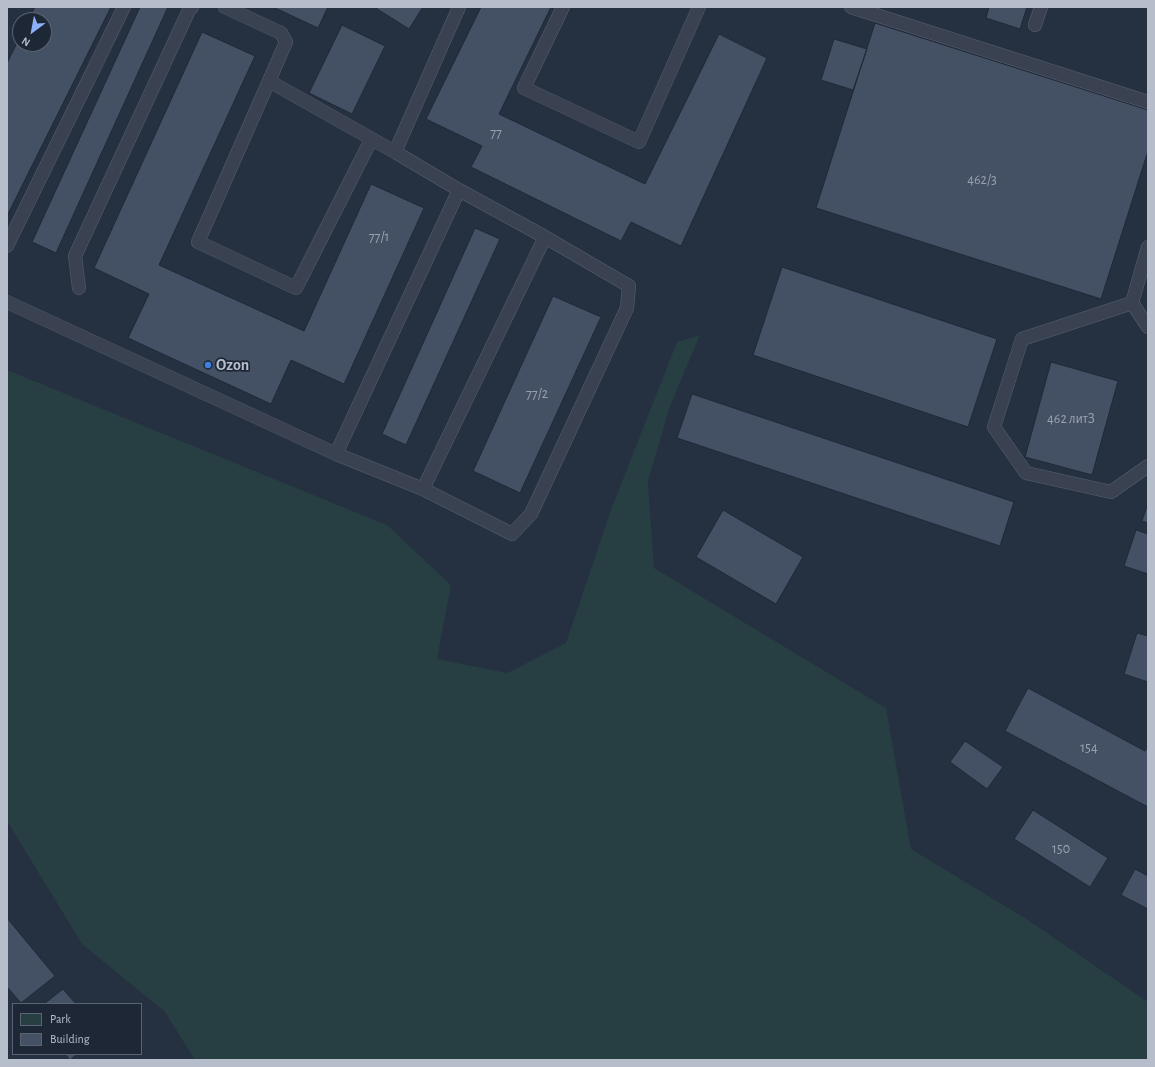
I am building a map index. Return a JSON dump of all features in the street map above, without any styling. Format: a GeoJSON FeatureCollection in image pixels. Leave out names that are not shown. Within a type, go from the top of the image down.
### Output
{"type":"FeatureCollection","features":[{"type":"Feature","properties":{"kind":"lane"},"geometry":{"type":"LineString","coordinates":[[7,246],[124,7]]}},
{"type":"Feature","properties":{"kind":"lane"},"geometry":{"type":"LineString","coordinates":[[79,288],[75,256],[190,8],[192,7]]}},
{"type":"Feature","properties":{"kind":"lane"},"geometry":{"type":"LineString","coordinates":[[225,7],[282,33],[286,42],[198,242],[296,288],[371,140]]}},
{"type":"Feature","properties":{"kind":"lane"},"geometry":{"type":"LineString","coordinates":[[395,152],[459,7]]}},
{"type":"Feature","properties":{"kind":"lane"},"geometry":{"type":"LineString","coordinates":[[562,7],[524,88],[639,142],[698,7]]}},
{"type":"Feature","properties":{"kind":"lane"},"geometry":{"type":"LineString","coordinates":[[851,7],[1148,102]]}},
{"type":"Feature","properties":{"kind":"lane"},"geometry":{"type":"LineString","coordinates":[[1035,25],[1041,7]]}},
{"type":"Feature","properties":{"kind":"lane"},"geometry":{"type":"LineString","coordinates":[[7,302],[336,454],[423,489],[512,534],[530,514],[628,308],[629,286],[269,81]]}},
{"type":"Feature","properties":{"kind":"lane"},"geometry":{"type":"LineString","coordinates":[[336,454],[459,190]]}},
{"type":"Feature","properties":{"kind":"lane"},"geometry":{"type":"LineString","coordinates":[[423,489],[545,237]]}},
{"type":"Feature","properties":{"kind":"lane"},"geometry":{"type":"LineString","coordinates":[[1148,247],[1132,302],[1148,326]]}},
{"type":"Feature","properties":{"kind":"lane"},"geometry":{"type":"LineString","coordinates":[[1132,302],[1022,339],[994,427],[1026,473],[1111,492],[1148,466]]}},
{"type":"Feature","properties":{"kind":"green space"},"geometry":{"type":"Polygon","coordinates":[[[700,335],[670,406],[648,481],[654,568],[886,708],[911,849],[1028,920],[1148,1002],[1148,1060],[195,1060],[165,1012],[82,944],[7,821],[7,370],[387,525],[451,585],[437,659],[507,673],[566,643],[610,512],[677,342],[700,335]]]}},
{"type":"Feature","properties":{"kind":"building"},"geometry":{"type":"Polygon","coordinates":[[[35,7],[111,7],[7,216],[7,63],[12,52],[52,52],[52,12],[32,12],[35,7]]]}},
{"type":"Feature","properties":{"kind":"building"},"geometry":{"type":"Polygon","coordinates":[[[140,7],[168,7],[56,253],[32,242],[140,7]]]}},
{"type":"Feature","properties":{"kind":"building"},"geometry":{"type":"Polygon","coordinates":[[[273,7],[328,7],[318,28],[273,7]]]}},
{"type":"Feature","properties":{"kind":"building"},"geometry":{"type":"Polygon","coordinates":[[[374,7],[423,7],[409,29],[374,7]]]}},
{"type":"Feature","properties":{"kind":"building"},"geometry":{"type":"Polygon","coordinates":[[[481,7],[551,7],[499,114],[645,184],[719,34],[767,58],[681,246],[631,222],[621,241],[471,167],[482,146],[426,119],[481,7]]]}},
{"type":"Feature","properties":{"kind":"building"},"geometry":{"type":"Polygon","coordinates":[[[989,7],[1027,7],[1020,29],[986,18],[989,7]]]}},
{"type":"Feature","properties":{"kind":"building"},"geometry":{"type":"Polygon","coordinates":[[[875,23],[1148,110],[1148,151],[1101,299],[816,208],[875,23]]]}},
{"type":"Feature","properties":{"kind":"building"},"geometry":{"type":"Polygon","coordinates":[[[342,25],[385,46],[352,114],[309,93],[342,25]]]}},
{"type":"Feature","properties":{"kind":"building"},"geometry":{"type":"Polygon","coordinates":[[[202,32],[255,56],[159,265],[304,331],[371,184],[424,208],[344,384],[291,360],[271,404],[128,338],[149,294],[94,268],[202,32]]]}},
{"type":"Feature","properties":{"kind":"building"},"geometry":{"type":"Polygon","coordinates":[[[834,39],[867,49],[853,90],[821,80],[834,39]]]}},
{"type":"Feature","properties":{"kind":"building"},"geometry":{"type":"Polygon","coordinates":[[[475,228],[500,239],[406,445],[382,434],[475,228]]]}},
{"type":"Feature","properties":{"kind":"building"},"geometry":{"type":"Polygon","coordinates":[[[782,267],[997,339],[968,427],[753,355],[782,267]]]}},
{"type":"Feature","properties":{"kind":"building"},"geometry":{"type":"Polygon","coordinates":[[[553,296],[601,317],[520,493],[473,471],[553,296]]]}},
{"type":"Feature","properties":{"kind":"building"},"geometry":{"type":"Polygon","coordinates":[[[1051,362],[1118,381],[1092,475],[1025,457],[1051,362]]]}},
{"type":"Feature","properties":{"kind":"building"},"geometry":{"type":"Polygon","coordinates":[[[692,394],[1014,502],[1000,546],[677,438],[692,394]]]}},
{"type":"Feature","properties":{"kind":"building"},"geometry":{"type":"Polygon","coordinates":[[[1148,503],[1148,523],[1142,521],[1148,503]]]}},
{"type":"Feature","properties":{"kind":"building"},"geometry":{"type":"Polygon","coordinates":[[[723,510],[803,557],[776,604],[696,557],[723,510]]]}},
{"type":"Feature","properties":{"kind":"building"},"geometry":{"type":"Polygon","coordinates":[[[1136,530],[1148,534],[1148,574],[1124,566],[1136,530]]]}},
{"type":"Feature","properties":{"kind":"building"},"geometry":{"type":"Polygon","coordinates":[[[1137,633],[1148,636],[1148,682],[1124,674],[1137,633]]]}},
{"type":"Feature","properties":{"kind":"building"},"geometry":{"type":"Polygon","coordinates":[[[1028,688],[1145,751],[1148,746],[1148,807],[1005,731],[1028,688]]]}},
{"type":"Feature","properties":{"kind":"building"},"geometry":{"type":"Polygon","coordinates":[[[965,741],[1003,767],[987,789],[950,762],[965,741]]]}},
{"type":"Feature","properties":{"kind":"building"},"geometry":{"type":"Polygon","coordinates":[[[1033,810],[1108,858],[1090,887],[1014,839],[1033,810]]]}},
{"type":"Feature","properties":{"kind":"building"},"geometry":{"type":"Polygon","coordinates":[[[1135,869],[1148,876],[1148,909],[1121,895],[1135,869]]]}},
{"type":"Feature","properties":{"kind":"building"},"geometry":{"type":"Polygon","coordinates":[[[7,918],[55,976],[21,1003],[7,987],[7,918]]]}},
{"type":"Feature","properties":{"kind":"building"},"geometry":{"type":"Polygon","coordinates":[[[63,989],[75,1003],[45,1003],[63,989]]]}},
{"type":"Feature","properties":{"kind":"building"},"geometry":{"type":"Polygon","coordinates":[[[66,1055],[76,1055],[70,1060],[66,1055]]]}},
{"type":"Feature","properties":{"kind":"place","name":"Ozon"},"geometry":{"type":"Point","coordinates":[208,365]}}]}
